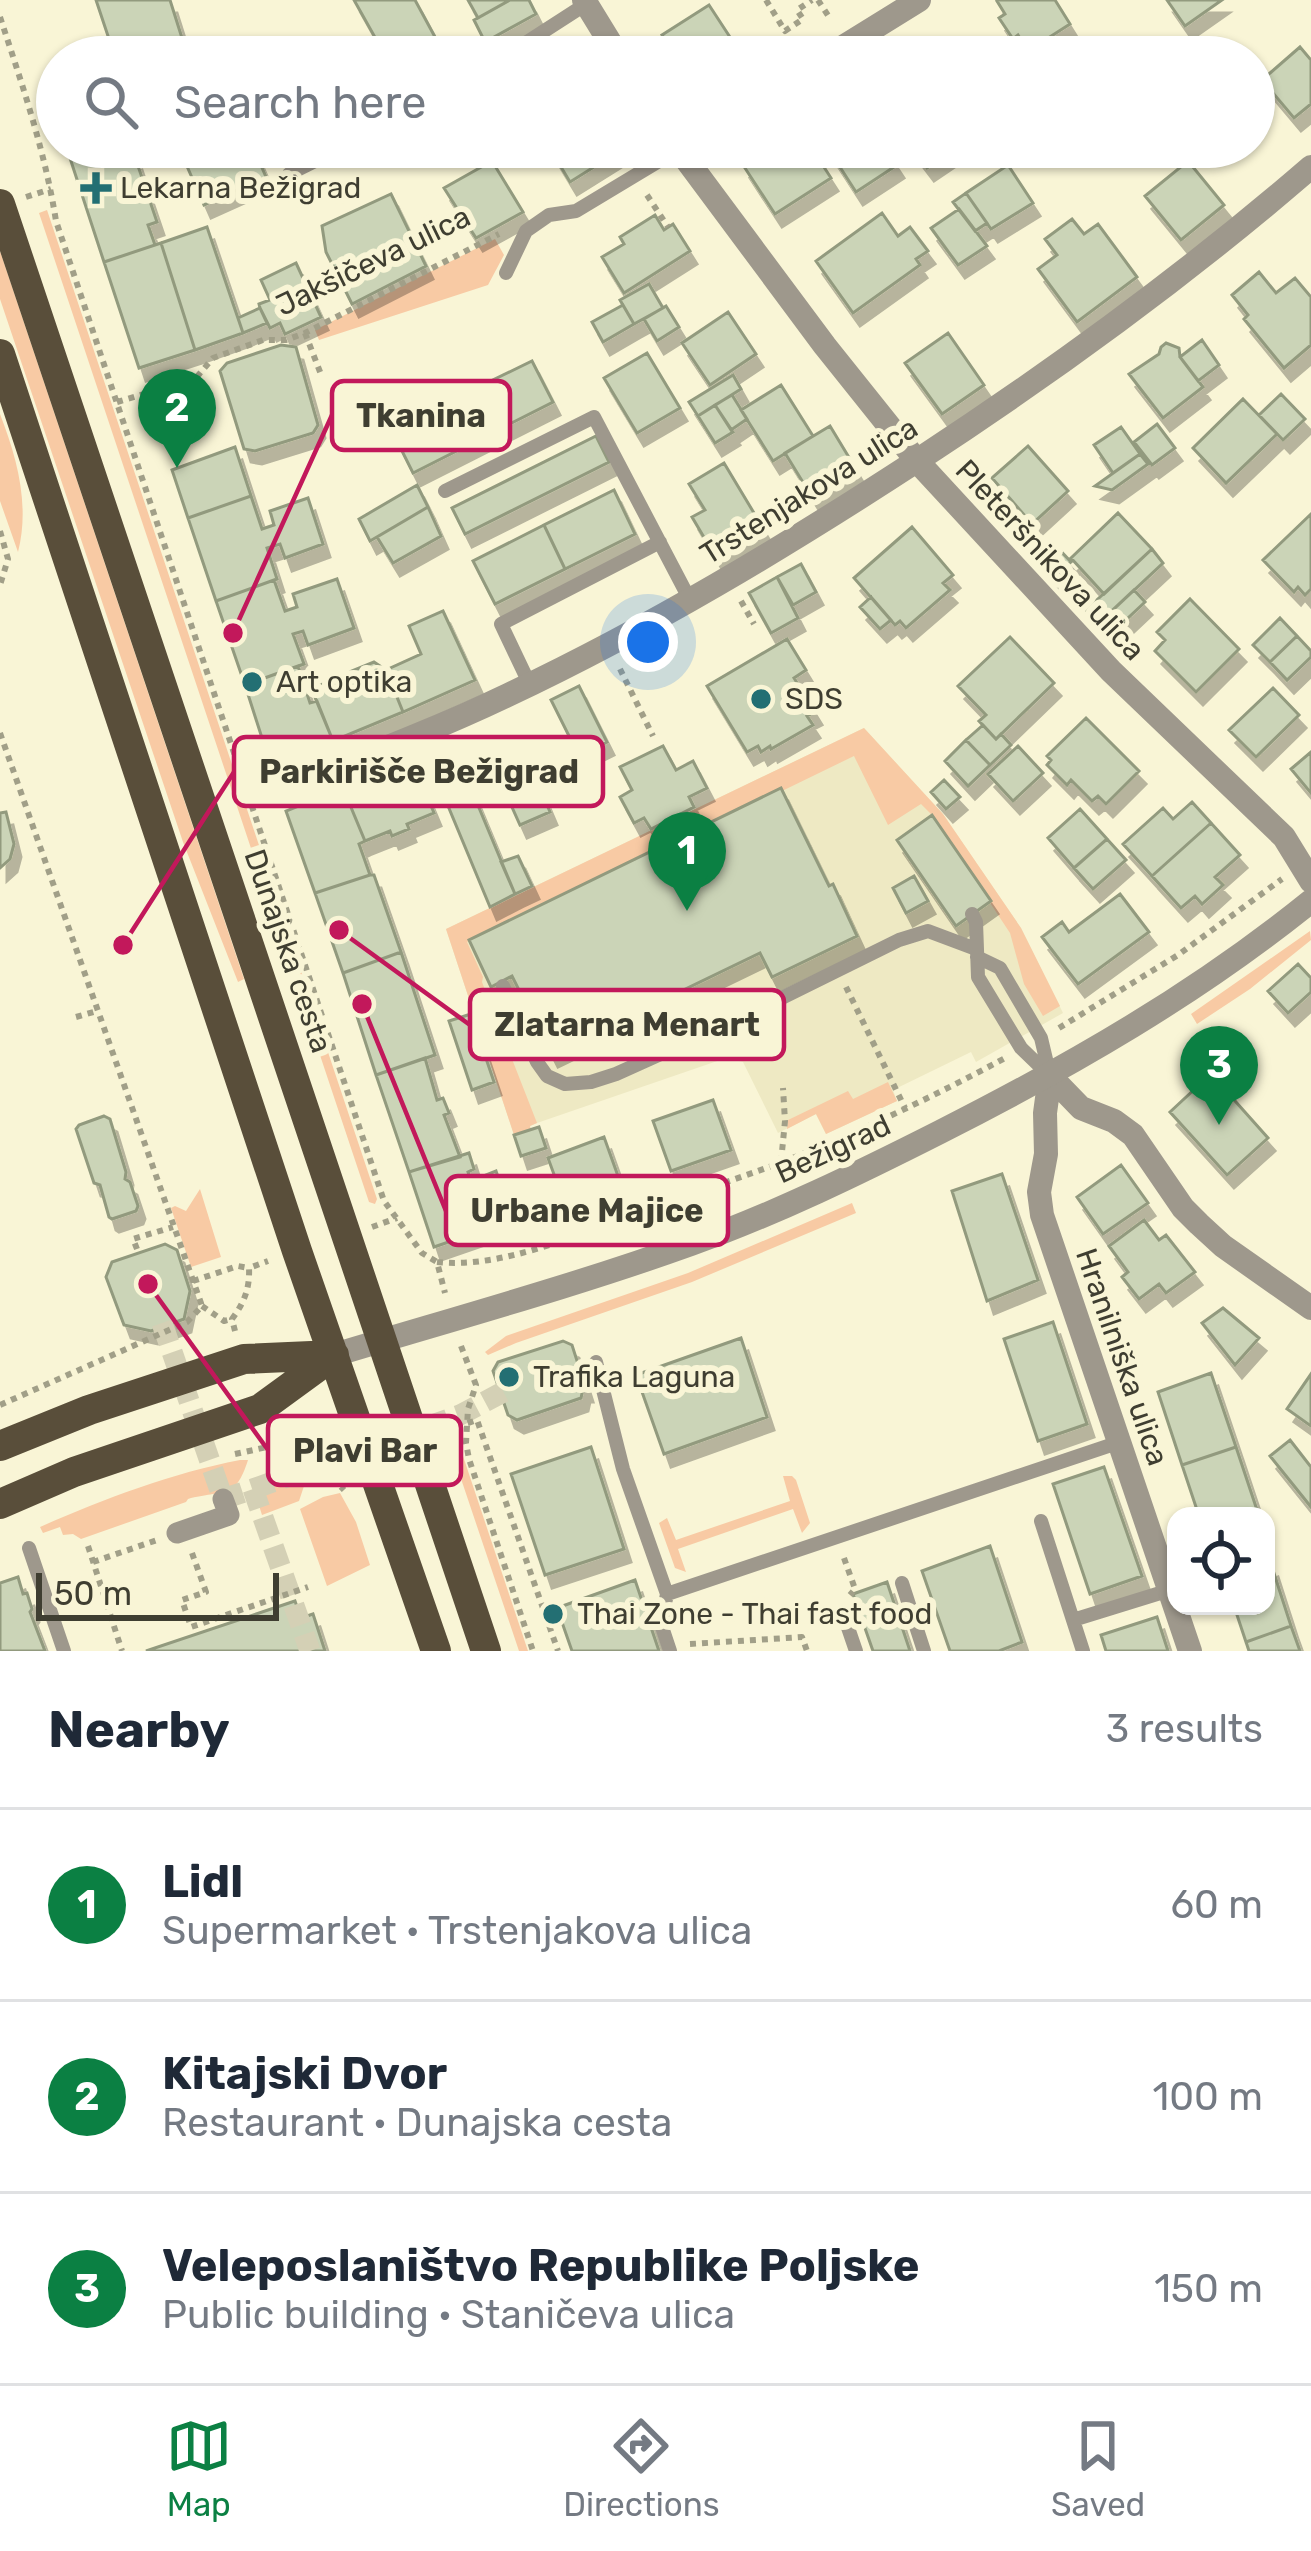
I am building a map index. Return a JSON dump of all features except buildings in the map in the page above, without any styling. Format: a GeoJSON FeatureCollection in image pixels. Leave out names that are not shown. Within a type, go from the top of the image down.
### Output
{"type":"FeatureCollection","features":[{"type":"Feature","properties":{"kind":"main road","name":"Dunajska cesta"},"geometry":{"type":"LineString","coordinates":[[0,204],[486,1651]]}},
{"type":"Feature","properties":{"kind":"main road"},"geometry":{"type":"LineString","coordinates":[[0,354],[436,1651]]}},
{"type":"Feature","properties":{"kind":"main road"},"geometry":{"type":"LineString","coordinates":[[0,1446],[89,1410],[244,1358],[334,1355]]}},
{"type":"Feature","properties":{"kind":"main road"},"geometry":{"type":"LineString","coordinates":[[0,1504],[74,1472],[260,1409],[334,1355]]}},
{"type":"Feature","properties":{"kind":"street"},"geometry":{"type":"LineString","coordinates":[[860,36],[919,0]]}},
{"type":"Feature","properties":{"kind":"street"},"geometry":{"type":"LineString","coordinates":[[585,2],[607,36]]}},
{"type":"Feature","properties":{"kind":"street","name":"Trstenjakova ulica"},"geometry":{"type":"LineString","coordinates":[[290,786],[530,685],[812,528],[1108,331],[1311,167]]}},
{"type":"Feature","properties":{"kind":"street","name":"Pleteršnikova ulica"},"geometry":{"type":"LineString","coordinates":[[694,168],[825,346],[917,460],[1111,671],[1284,837],[1300,877]]}},
{"type":"Feature","properties":{"kind":"street","name":"Bežigrad"},"geometry":{"type":"LineString","coordinates":[[334,1355],[557,1288],[721,1232],[841,1182],[1051,1076],[1200,984],[1311,901]]}},
{"type":"Feature","properties":{"kind":"street"},"geometry":{"type":"LineString","coordinates":[[1051,1076],[1082,1108],[1133,1135],[1198,1224],[1311,1309]]}},
{"type":"Feature","properties":{"kind":"street","name":"Hranilniška ulica"},"geometry":{"type":"LineString","coordinates":[[1051,1076],[1042,1215],[1167,1581]]}},
{"type":"Feature","properties":{"kind":"street"},"geometry":{"type":"LineString","coordinates":[[181,1532],[229,1516],[223,1498]]}},
{"type":"Feature","properties":{"kind":"street","name":"Hranilniška ulica"},"geometry":{"type":"LineString","coordinates":[[1178,1615],[1190,1651]]}},
{"type":"Feature","properties":{"kind":"lane"},"geometry":{"type":"LineString","coordinates":[[535,36],[585,2]]}},
{"type":"Feature","properties":{"kind":"lane"},"geometry":{"type":"LineString","coordinates":[[289,174],[301,168]]}},
{"type":"Feature","properties":{"kind":"lane"},"geometry":{"type":"LineString","coordinates":[[506,273],[526,231],[549,215],[576,211],[646,168]]}},
{"type":"Feature","properties":{"kind":"lane"},"geometry":{"type":"LineString","coordinates":[[445,491],[595,417],[690,600]]}},
{"type":"Feature","properties":{"kind":"lane"},"geometry":{"type":"LineString","coordinates":[[530,685],[501,624],[660,542]]}},
{"type":"Feature","properties":{"kind":"lane"},"geometry":{"type":"LineString","coordinates":[[972,914],[978,977],[1021,1048],[1051,1076]]}},
{"type":"Feature","properties":{"kind":"lane"},"geometry":{"type":"LineString","coordinates":[[502,986],[547,1076],[566,1084],[591,1082],[899,940],[928,931],[1000,968],[1041,1038],[1051,1076]]}},
{"type":"Feature","properties":{"kind":"lane"},"geometry":{"type":"LineString","coordinates":[[596,1362],[623,1468],[667,1594],[661,1624],[670,1650]]}},
{"type":"Feature","properties":{"kind":"lane"},"geometry":{"type":"LineString","coordinates":[[667,1594],[1120,1442]]}},
{"type":"Feature","properties":{"kind":"lane"},"geometry":{"type":"LineString","coordinates":[[1040,1521],[1083,1651]]}},
{"type":"Feature","properties":{"kind":"lane"},"geometry":{"type":"LineString","coordinates":[[29,1548],[64,1651]]}},
{"type":"Feature","properties":{"kind":"lane"},"geometry":{"type":"LineString","coordinates":[[902,1583],[925,1651]]}},
{"type":"Feature","properties":{"kind":"lane"},"geometry":{"type":"LineString","coordinates":[[1073,1620],[1167,1591]]}},
{"type":"Feature","properties":{"kind":"lane"},"geometry":{"type":"LineString","coordinates":[[844,1616],[856,1651]]}},
{"type":"Feature","properties":{"kind":"path"},"geometry":{"type":"LineString","coordinates":[[766,0],[785,31],[803,19],[797,10],[815,0],[831,20]]}},
{"type":"Feature","properties":{"kind":"path","name":"Dunajska cesta"},"geometry":{"type":"LineString","coordinates":[[0,17],[36,135]]}},
{"type":"Feature","properties":{"kind":"path","name":"Dunajska cesta"},"geometry":{"type":"LineString","coordinates":[[45,168],[56,221],[376,1180],[384,1201],[422,1253],[437,1262],[442,1282]]}},
{"type":"Feature","properties":{"kind":"path"},"geometry":{"type":"LineString","coordinates":[[645,194],[668,227]]}},
{"type":"Feature","properties":{"kind":"path","name":"Jakšičeva ulica"},"geometry":{"type":"LineString","coordinates":[[117,403],[195,379],[213,358],[263,340],[286,340],[305,333],[500,233],[526,231]]}},
{"type":"Feature","properties":{"kind":"path"},"geometry":{"type":"LineString","coordinates":[[305,333],[322,377]]}},
{"type":"Feature","properties":{"kind":"path"},"geometry":{"type":"LineString","coordinates":[[0,531],[8,559],[0,585]]}},
{"type":"Feature","properties":{"kind":"path"},"geometry":{"type":"LineString","coordinates":[[740,599],[754,624]]}},
{"type":"Feature","properties":{"kind":"path"},"geometry":{"type":"LineString","coordinates":[[619,666],[652,736]]}},
{"type":"Feature","properties":{"kind":"path"},"geometry":{"type":"LineString","coordinates":[[0,733],[202,1306],[224,1321],[232,1319],[246,1296],[249,1268]]}},
{"type":"Feature","properties":{"kind":"path"},"geometry":{"type":"LineString","coordinates":[[1063,1026],[1300,877]]}},
{"type":"Feature","properties":{"kind":"path"},"geometry":{"type":"LineString","coordinates":[[838,970],[905,1108]]}},
{"type":"Feature","properties":{"kind":"path"},"geometry":{"type":"LineString","coordinates":[[76,1017],[97,1011]]}},
{"type":"Feature","properties":{"kind":"path","name":"Bežigrad"},"geometry":{"type":"LineString","coordinates":[[437,1262],[481,1263],[543,1245],[781,1162],[1002,1060]]}},
{"type":"Feature","properties":{"kind":"path"},"geometry":{"type":"LineString","coordinates":[[781,1162],[783,1088]]}},
{"type":"Feature","properties":{"kind":"path"},"geometry":{"type":"LineString","coordinates":[[378,1224],[397,1218]]}},
{"type":"Feature","properties":{"kind":"path"},"geometry":{"type":"LineString","coordinates":[[137,1249],[134,1239],[173,1227]]}},
{"type":"Feature","properties":{"kind":"path"},"geometry":{"type":"LineString","coordinates":[[194,1281],[262,1263]]}},
{"type":"Feature","properties":{"kind":"path"},"geometry":{"type":"LineString","coordinates":[[0,1405],[187,1322],[202,1306]]}},
{"type":"Feature","properties":{"kind":"path"},"geometry":{"type":"LineString","coordinates":[[232,1319],[235,1330]]}},
{"type":"Feature","properties":{"kind":"path"},"geometry":{"type":"LineString","coordinates":[[467,1364],[476,1385],[467,1409],[469,1459],[533,1651]]}},
{"type":"Feature","properties":{"kind":"path"},"geometry":{"type":"LineString","coordinates":[[447,1431],[477,1420],[558,1651]]}},
{"type":"Feature","properties":{"kind":"path"},"geometry":{"type":"LineString","coordinates":[[266,1427],[272,1446]]}},
{"type":"Feature","properties":{"kind":"path"},"geometry":{"type":"LineString","coordinates":[[260,1448],[307,1451],[326,1470],[343,1465]]}},
{"type":"Feature","properties":{"kind":"path"},"geometry":{"type":"LineString","coordinates":[[93,1562],[181,1532],[206,1592],[182,1600],[191,1627],[308,1587]]}},
{"type":"Feature","properties":{"kind":"path"},"geometry":{"type":"LineString","coordinates":[[837,1537],[855,1589],[844,1616]]}},
{"type":"Feature","properties":{"kind":"path"},"geometry":{"type":"LineString","coordinates":[[88,1546],[122,1651]]}},
{"type":"Feature","properties":{"kind":"path"},"geometry":{"type":"LineString","coordinates":[[670,1650],[693,1643],[802,1636],[807,1651]]}},
{"type":"Feature","properties":{"kind":"shaded area"},"geometry":{"type":"Polygon","coordinates":[[[47,210],[375,1204],[369,1202],[39,213],[47,210]]]}},
{"type":"Feature","properties":{"kind":"shaded area"},"geometry":{"type":"Polygon","coordinates":[[[495,239],[504,255],[488,285],[319,340],[315,330],[495,239]]]}},
{"type":"Feature","properties":{"kind":"shaded area"},"geometry":{"type":"Polygon","coordinates":[[[0,251],[244,979],[238,982],[183,842],[0,299],[0,251]]]}},
{"type":"Feature","properties":{"kind":"shaded area"},"geometry":{"type":"Polygon","coordinates":[[[0,414],[20,482],[23,517],[18,552],[0,501],[0,414]]]}},
{"type":"Feature","properties":{"kind":"shaded area"},"geometry":{"type":"Polygon","coordinates":[[[864,728],[943,814],[1021,928],[1063,1013],[976,1062],[971,1052],[893,1090],[897,1101],[826,1134],[816,1114],[778,1133],[743,1062],[726,1058],[514,1135],[446,929],[864,728]]]}},
{"type":"Feature","properties":{"kind":"shaded area"},"geometry":{"type":"Polygon","coordinates":[[[864,728],[943,814],[1021,928],[1060,1006],[1043,1016],[1024,984],[1010,933],[932,815],[921,804],[888,825],[854,756],[467,942],[537,1123],[514,1135],[446,929],[864,728]]]}},
{"type":"Feature","properties":{"kind":"shaded area"},"geometry":{"type":"Polygon","coordinates":[[[1310,931],[1311,940],[1197,1024],[1191,1014],[1310,931]]]}},
{"type":"Feature","properties":{"kind":"shaded area"},"geometry":{"type":"Polygon","coordinates":[[[888,1082],[897,1101],[826,1134],[816,1114],[787,1129],[788,1120],[848,1091],[853,1099],[888,1082]]]}},
{"type":"Feature","properties":{"kind":"shaded area"},"geometry":{"type":"Polygon","coordinates":[[[200,1189],[221,1257],[191,1267],[171,1208],[186,1211],[200,1189]]]}},
{"type":"Feature","properties":{"kind":"shaded area"},"geometry":{"type":"Polygon","coordinates":[[[852,1203],[856,1213],[692,1282],[488,1355],[485,1352],[506,1336],[688,1273],[852,1203]]]}},
{"type":"Feature","properties":{"kind":"shaded area"},"geometry":{"type":"Polygon","coordinates":[[[462,1453],[528,1651],[519,1651],[453,1455],[462,1453]]]}},
{"type":"Feature","properties":{"kind":"shaded area"},"geometry":{"type":"Polygon","coordinates":[[[248,1460],[238,1482],[227,1491],[188,1499],[81,1539],[63,1535],[60,1527],[43,1533],[40,1527],[138,1488],[248,1460]]]}},
{"type":"Feature","properties":{"kind":"shaded area"},"geometry":{"type":"Polygon","coordinates":[[[283,1466],[306,1480],[299,1501],[262,1515],[252,1483],[283,1466]]]}},
{"type":"Feature","properties":{"kind":"shaded area"},"geometry":{"type":"Polygon","coordinates":[[[783,1476],[796,1480],[810,1523],[802,1533],[793,1509],[678,1549],[686,1572],[675,1568],[659,1523],[667,1518],[676,1540],[790,1501],[783,1476]]]}},
{"type":"Feature","properties":{"kind":"shaded area"},"geometry":{"type":"Polygon","coordinates":[[[340,1493],[356,1522],[370,1565],[327,1586],[300,1509],[340,1493]]]}},
{"type":"Feature","properties":{"kind":"tunnel"},"geometry":{"type":"LineString","coordinates":[[162,1323],[223,1499],[253,1489],[310,1651]]}},
{"type":"Feature","properties":{"kind":"tunnel"},"geometry":{"type":"LineString","coordinates":[[253,1489],[460,1415],[505,1391]]}},
{"type":"Feature","properties":{"kind":"place","name":"Lekarna Bežigrad"},"geometry":{"type":"Point","coordinates":[96,188]}},
{"type":"Feature","properties":{"kind":"place","name":"Kitajski Dvor"},"geometry":{"type":"Point","coordinates":[177,468]}},
{"type":"Feature","properties":{"kind":"place","name":"Tkanina"},"geometry":{"type":"Point","coordinates":[233,633]}},
{"type":"Feature","properties":{"kind":"place","name":"Art optika"},"geometry":{"type":"Point","coordinates":[252,682]}},
{"type":"Feature","properties":{"kind":"place","name":"SDS"},"geometry":{"type":"Point","coordinates":[761,699]}},
{"type":"Feature","properties":{"kind":"place","name":"Lidl"},"geometry":{"type":"Point","coordinates":[687,911]}},
{"type":"Feature","properties":{"kind":"place","name":"Zlatarna Menart"},"geometry":{"type":"Point","coordinates":[339,930]}},
{"type":"Feature","properties":{"kind":"place","name":"Parkirišče Bežigrad"},"geometry":{"type":"Point","coordinates":[123,945]}},
{"type":"Feature","properties":{"kind":"place","name":"Urbane Majice"},"geometry":{"type":"Point","coordinates":[362,1004]}},
{"type":"Feature","properties":{"kind":"place","name":"Veleposlaništvo Republike Poljske"},"geometry":{"type":"Point","coordinates":[1219,1125]}},
{"type":"Feature","properties":{"kind":"place","name":"Plavi Bar"},"geometry":{"type":"Point","coordinates":[148,1284]}},
{"type":"Feature","properties":{"kind":"place","name":"Trafika Laguna"},"geometry":{"type":"Point","coordinates":[509,1377]}},
{"type":"Feature","properties":{"kind":"place","name":"Thai Zone - Thai fast food"},"geometry":{"type":"Point","coordinates":[553,1614]}}]}
